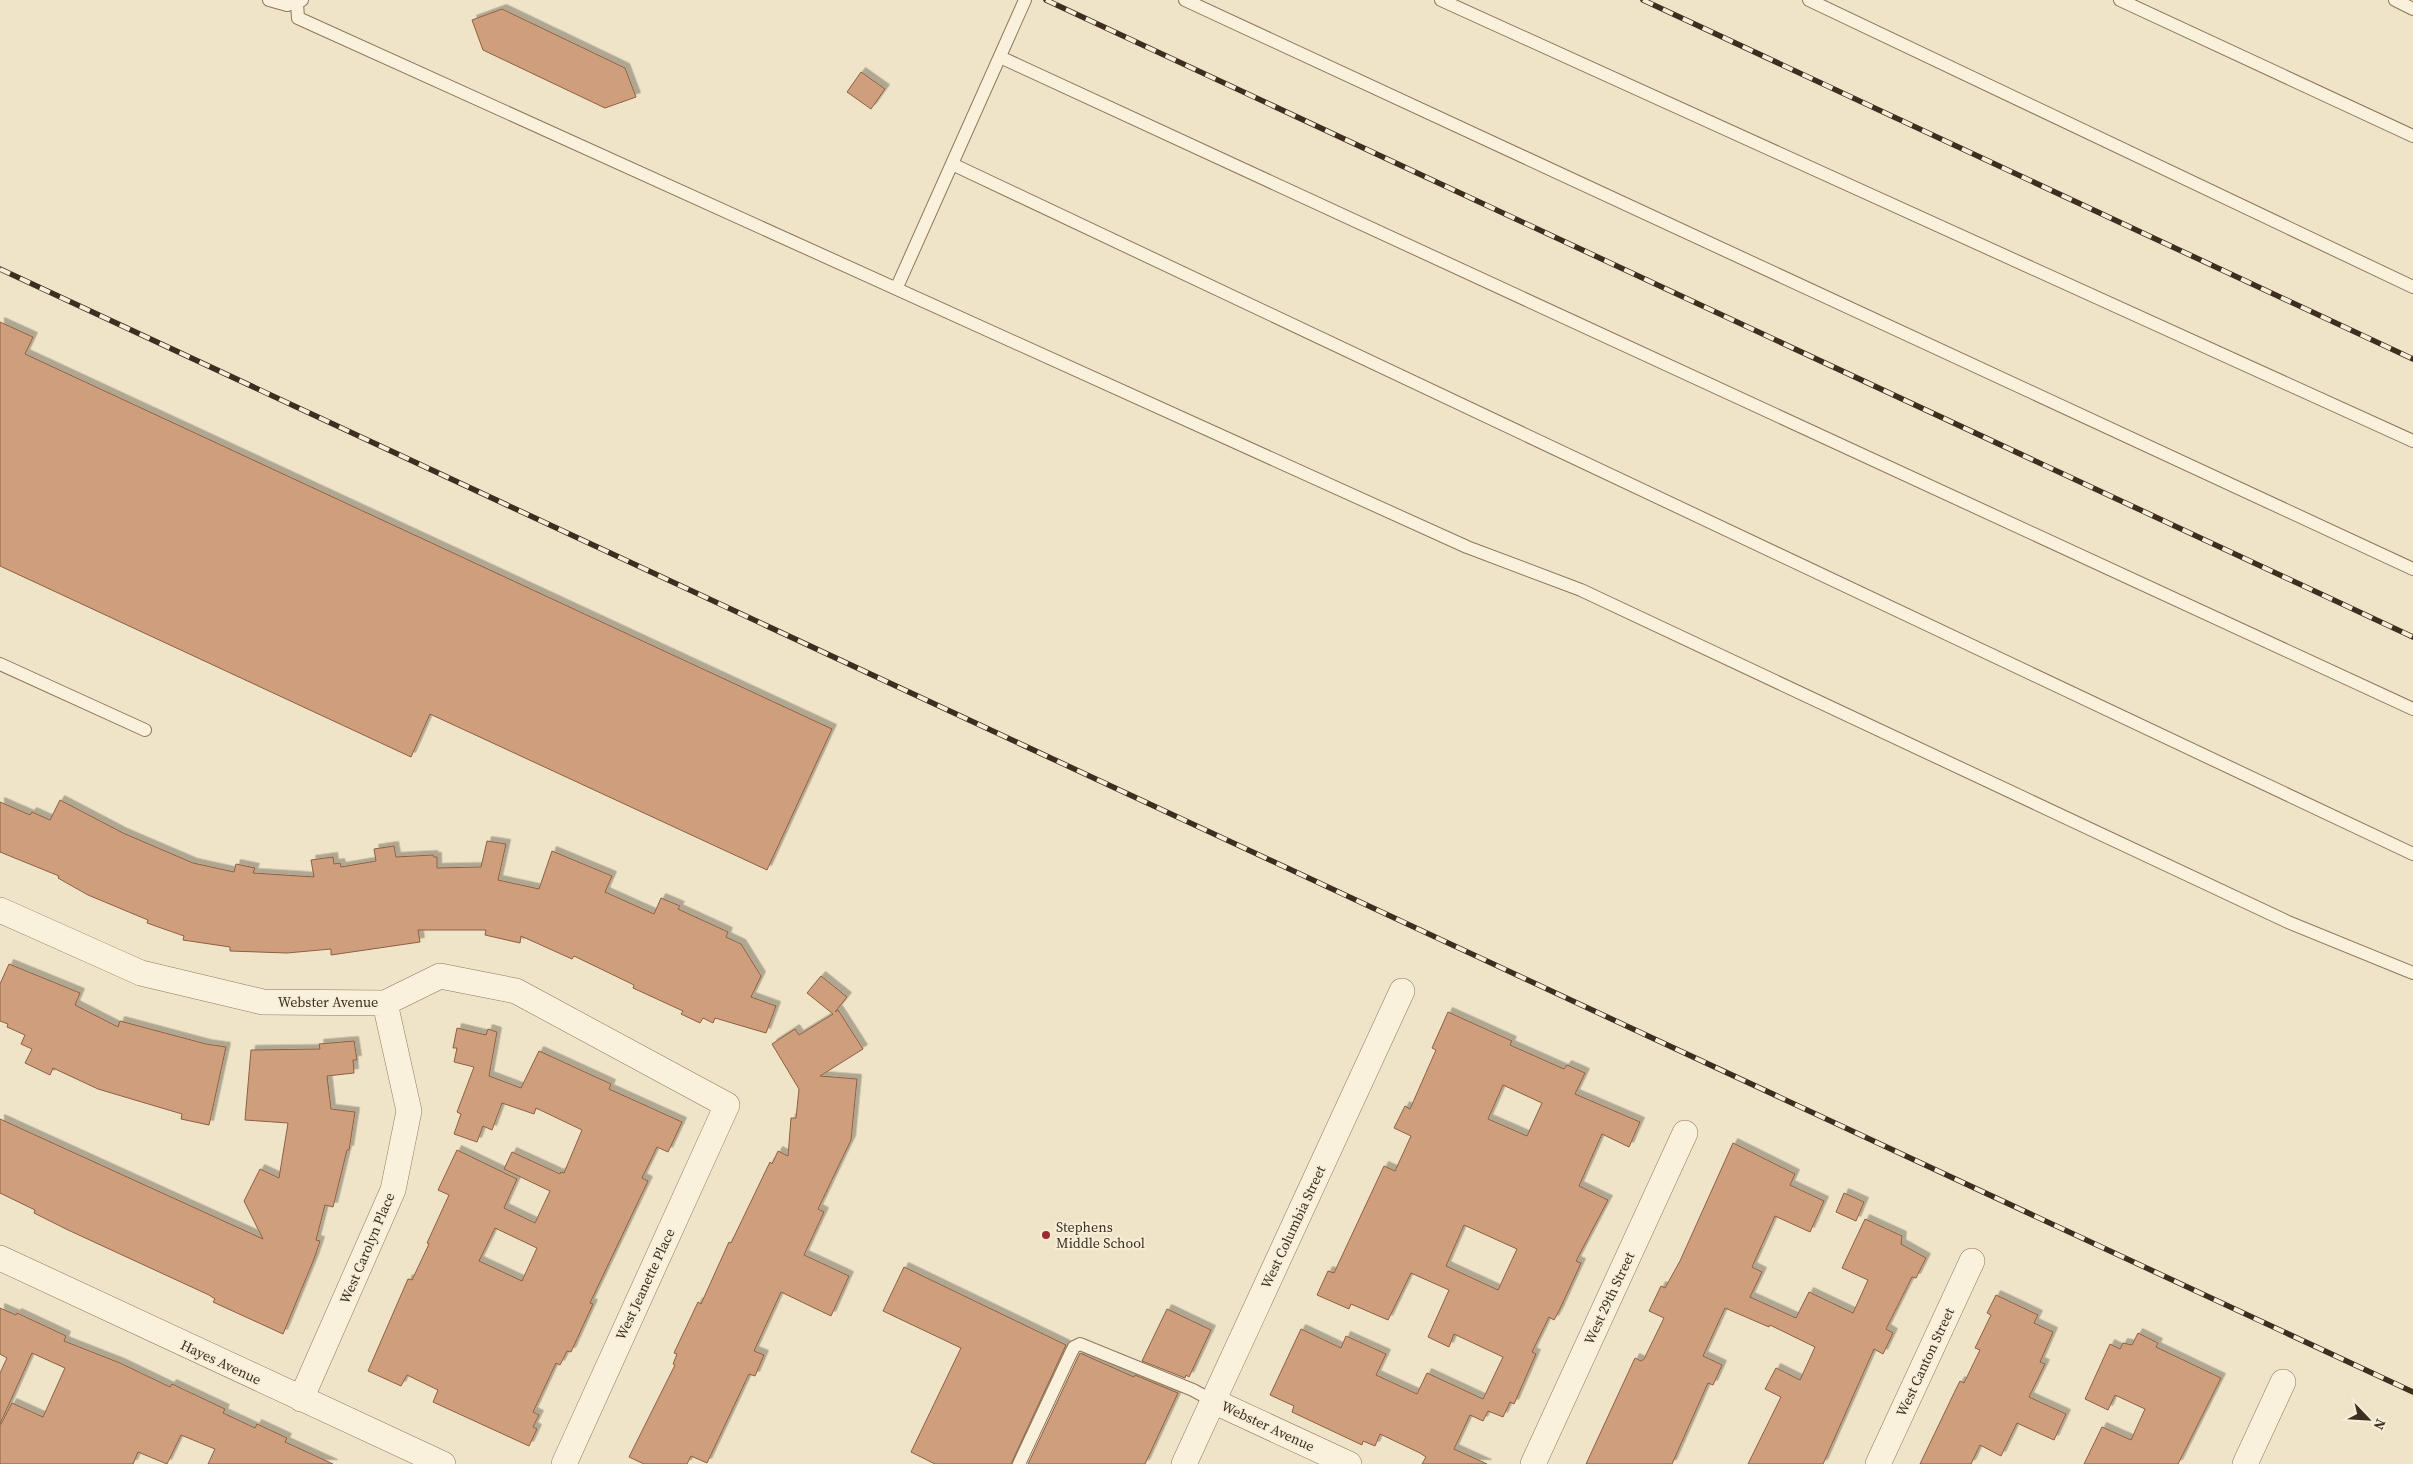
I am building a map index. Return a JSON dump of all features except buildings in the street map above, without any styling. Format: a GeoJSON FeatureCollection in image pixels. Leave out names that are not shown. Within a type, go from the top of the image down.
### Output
{"type":"FeatureCollection","features":[{"type":"Feature","properties":{"kind":"street","name":"Webster Avenue"},"geometry":{"type":"LineString","coordinates":[[0,910],[141,974],[263,1002],[385,1003],[440,976],[516,991],[727,1105]]}},
{"type":"Feature","properties":{"kind":"street","name":"West Columbia Street"},"geometry":{"type":"LineString","coordinates":[[1184,1464],[1402,991]]}},
{"type":"Feature","properties":{"kind":"street","name":"West Carolyn Place"},"geometry":{"type":"LineString","coordinates":[[301,1399],[393,1190],[409,1111],[385,1003]]}},
{"type":"Feature","properties":{"kind":"street","name":"West Jeanette Place"},"geometry":{"type":"LineString","coordinates":[[564,1464],[727,1105]]}},
{"type":"Feature","properties":{"kind":"street","name":"West 29th Street"},"geometry":{"type":"LineString","coordinates":[[1533,1464],[1685,1133]]}},
{"type":"Feature","properties":{"kind":"street","name":"Hayes Avenue"},"geometry":{"type":"LineString","coordinates":[[0,1258],[444,1464]]}},
{"type":"Feature","properties":{"kind":"street","name":"West Canton Street"},"geometry":{"type":"LineString","coordinates":[[1878,1464],[1972,1261]]}},
{"type":"Feature","properties":{"kind":"street"},"geometry":{"type":"LineString","coordinates":[[2245,1464],[2283,1382]]}},
{"type":"Feature","properties":{"kind":"street","name":"Webster Avenue"},"geometry":{"type":"LineString","coordinates":[[1213,1401],[1349,1464]]}},
{"type":"Feature","properties":{"kind":"lane"},"geometry":{"type":"LineString","coordinates":[[269,0],[286,5],[300,1],[298,18],[897,287],[1467,547],[1581,590],[2280,918],[2413,972]]}},
{"type":"Feature","properties":{"kind":"lane"},"geometry":{"type":"LineString","coordinates":[[897,287],[1025,0]]}},
{"type":"Feature","properties":{"kind":"lane"},"geometry":{"type":"LineString","coordinates":[[1185,0],[2413,569]]}},
{"type":"Feature","properties":{"kind":"lane"},"geometry":{"type":"LineString","coordinates":[[1441,0],[2413,441]]}},
{"type":"Feature","properties":{"kind":"lane"},"geometry":{"type":"LineString","coordinates":[[1809,0],[2413,287]]}},
{"type":"Feature","properties":{"kind":"lane"},"geometry":{"type":"LineString","coordinates":[[2120,0],[2413,136]]}},
{"type":"Feature","properties":{"kind":"lane"},"geometry":{"type":"LineString","coordinates":[[2395,0],[2413,9]]}},
{"type":"Feature","properties":{"kind":"lane"},"geometry":{"type":"LineString","coordinates":[[1000,57],[2413,709]]}},
{"type":"Feature","properties":{"kind":"lane"},"geometry":{"type":"LineString","coordinates":[[952,164],[2413,854]]}},
{"type":"Feature","properties":{"kind":"lane"},"geometry":{"type":"LineString","coordinates":[[0,664],[145,730]]}},
{"type":"Feature","properties":{"kind":"lane"},"geometry":{"type":"LineString","coordinates":[[1019,1464],[1074,1347],[1080,1344],[1193,1390],[1213,1401]]}},
{"type":"Feature","properties":{"kind":"railway"},"geometry":{"type":"LineString","coordinates":[[1046,0],[2413,637]]}},
{"type":"Feature","properties":{"kind":"railway"},"geometry":{"type":"LineString","coordinates":[[1643,0],[2413,359]]}},
{"type":"Feature","properties":{"kind":"railway"},"geometry":{"type":"LineString","coordinates":[[0,269],[2413,1392]]}},
{"type":"Feature","properties":{"kind":"place","name":"Stephens Middle School"},"geometry":{"type":"Point","coordinates":[1046,1235]}}]}
